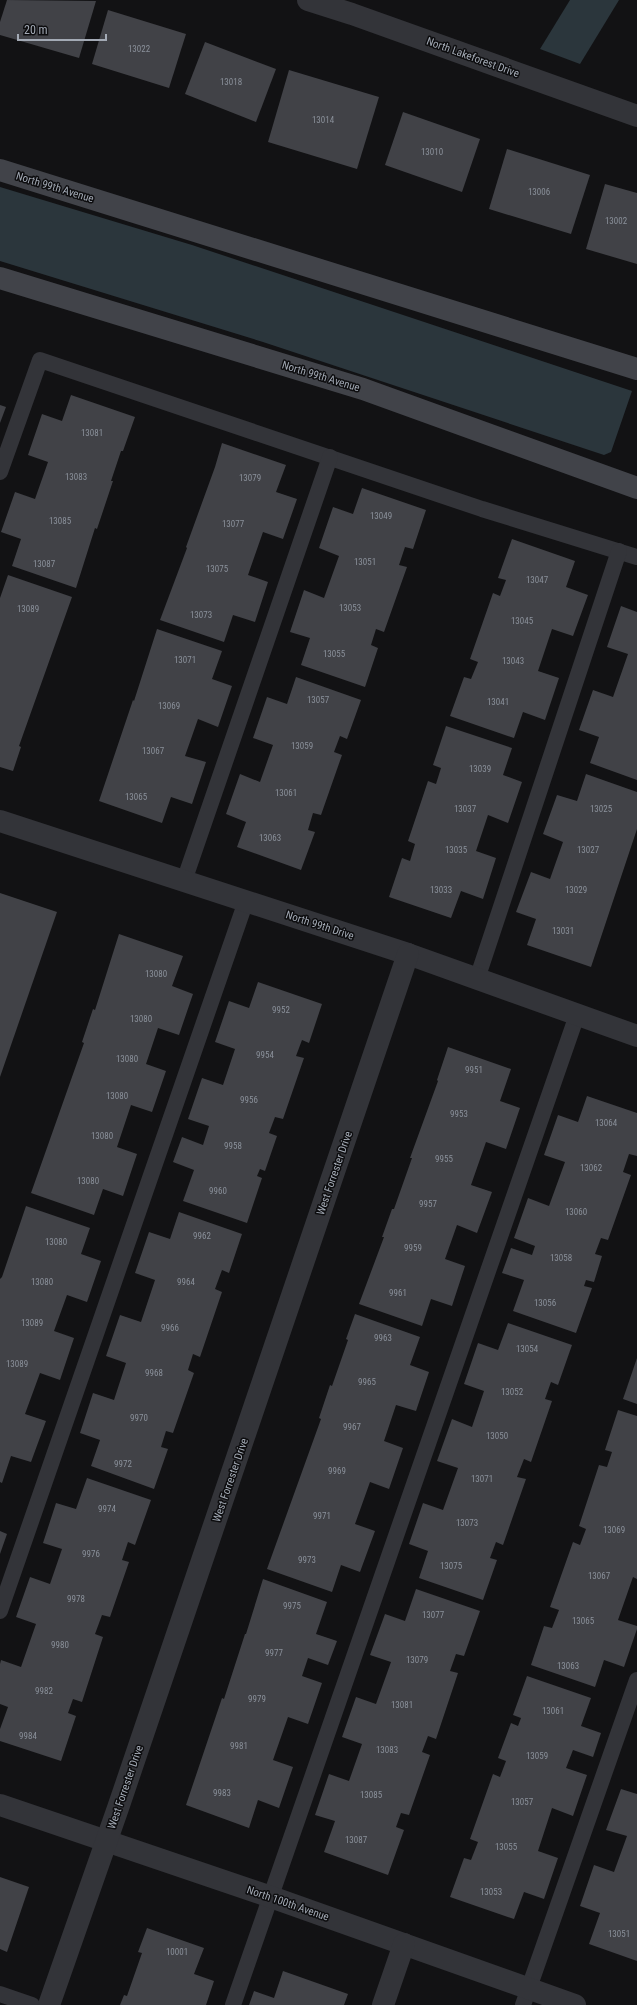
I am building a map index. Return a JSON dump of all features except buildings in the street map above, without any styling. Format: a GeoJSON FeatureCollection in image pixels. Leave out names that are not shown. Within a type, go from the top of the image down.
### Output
{"type":"FeatureCollection","features":[{"type":"Feature","properties":{"kind":"main road","name":"North 99th Avenue"},"geometry":{"type":"LineString","coordinates":[[0,170],[637,369]]}},
{"type":"Feature","properties":{"kind":"main road","name":"North 99th Avenue"},"geometry":{"type":"LineString","coordinates":[[0,278],[363,389],[637,488]]}},
{"type":"Feature","properties":{"kind":"street","name":"North Lakeforest Drive"},"geometry":{"type":"LineString","coordinates":[[308,0],[356,7],[637,116]]}},
{"type":"Feature","properties":{"kind":"street","name":"North 99th Drive"},"geometry":{"type":"LineString","coordinates":[[0,821],[408,954],[637,1036]]}},
{"type":"Feature","properties":{"kind":"street","name":"West Forrester Drive"},"geometry":{"type":"LineString","coordinates":[[49,2005],[107,1841],[408,954]]}},
{"type":"Feature","properties":{"kind":"street","name":"North 100th Avenue"},"geometry":{"type":"LineString","coordinates":[[0,1805],[404,1944],[526,1997],[575,2005]]}},
{"type":"Feature","properties":{"kind":"street"},"geometry":{"type":"LineString","coordinates":[[383,2005],[404,1944]]}},
{"type":"Feature","properties":{"kind":"lane"},"geometry":{"type":"LineString","coordinates":[[0,472],[40,360],[482,509],[637,557]]}},
{"type":"Feature","properties":{"kind":"lane"},"geometry":{"type":"LineString","coordinates":[[184,881],[330,457]]}},
{"type":"Feature","properties":{"kind":"lane"},"geometry":{"type":"LineString","coordinates":[[477,979],[619,551]]}},
{"type":"Feature","properties":{"kind":"lane"},"geometry":{"type":"LineString","coordinates":[[0,1611],[246,902]]}},
{"type":"Feature","properties":{"kind":"lane"},"geometry":{"type":"LineString","coordinates":[[233,2005],[577,1015]]}},
{"type":"Feature","properties":{"kind":"lane"},"geometry":{"type":"LineString","coordinates":[[526,1997],[637,1680]]}},
{"type":"Feature","properties":{"kind":"lane"},"geometry":{"type":"LineString","coordinates":[[0,1994],[32,2005]]}},
{"type":"Feature","properties":{"kind":"shaded area"},"geometry":{"type":"Polygon","coordinates":[[[570,0],[619,0],[580,64],[540,49],[570,0]]]}},
{"type":"Feature","properties":{"kind":"shaded area"},"geometry":{"type":"Polygon","coordinates":[[[0,187],[192,245],[632,391],[611,452],[604,455],[263,342],[0,261],[0,187]]]}}]}
